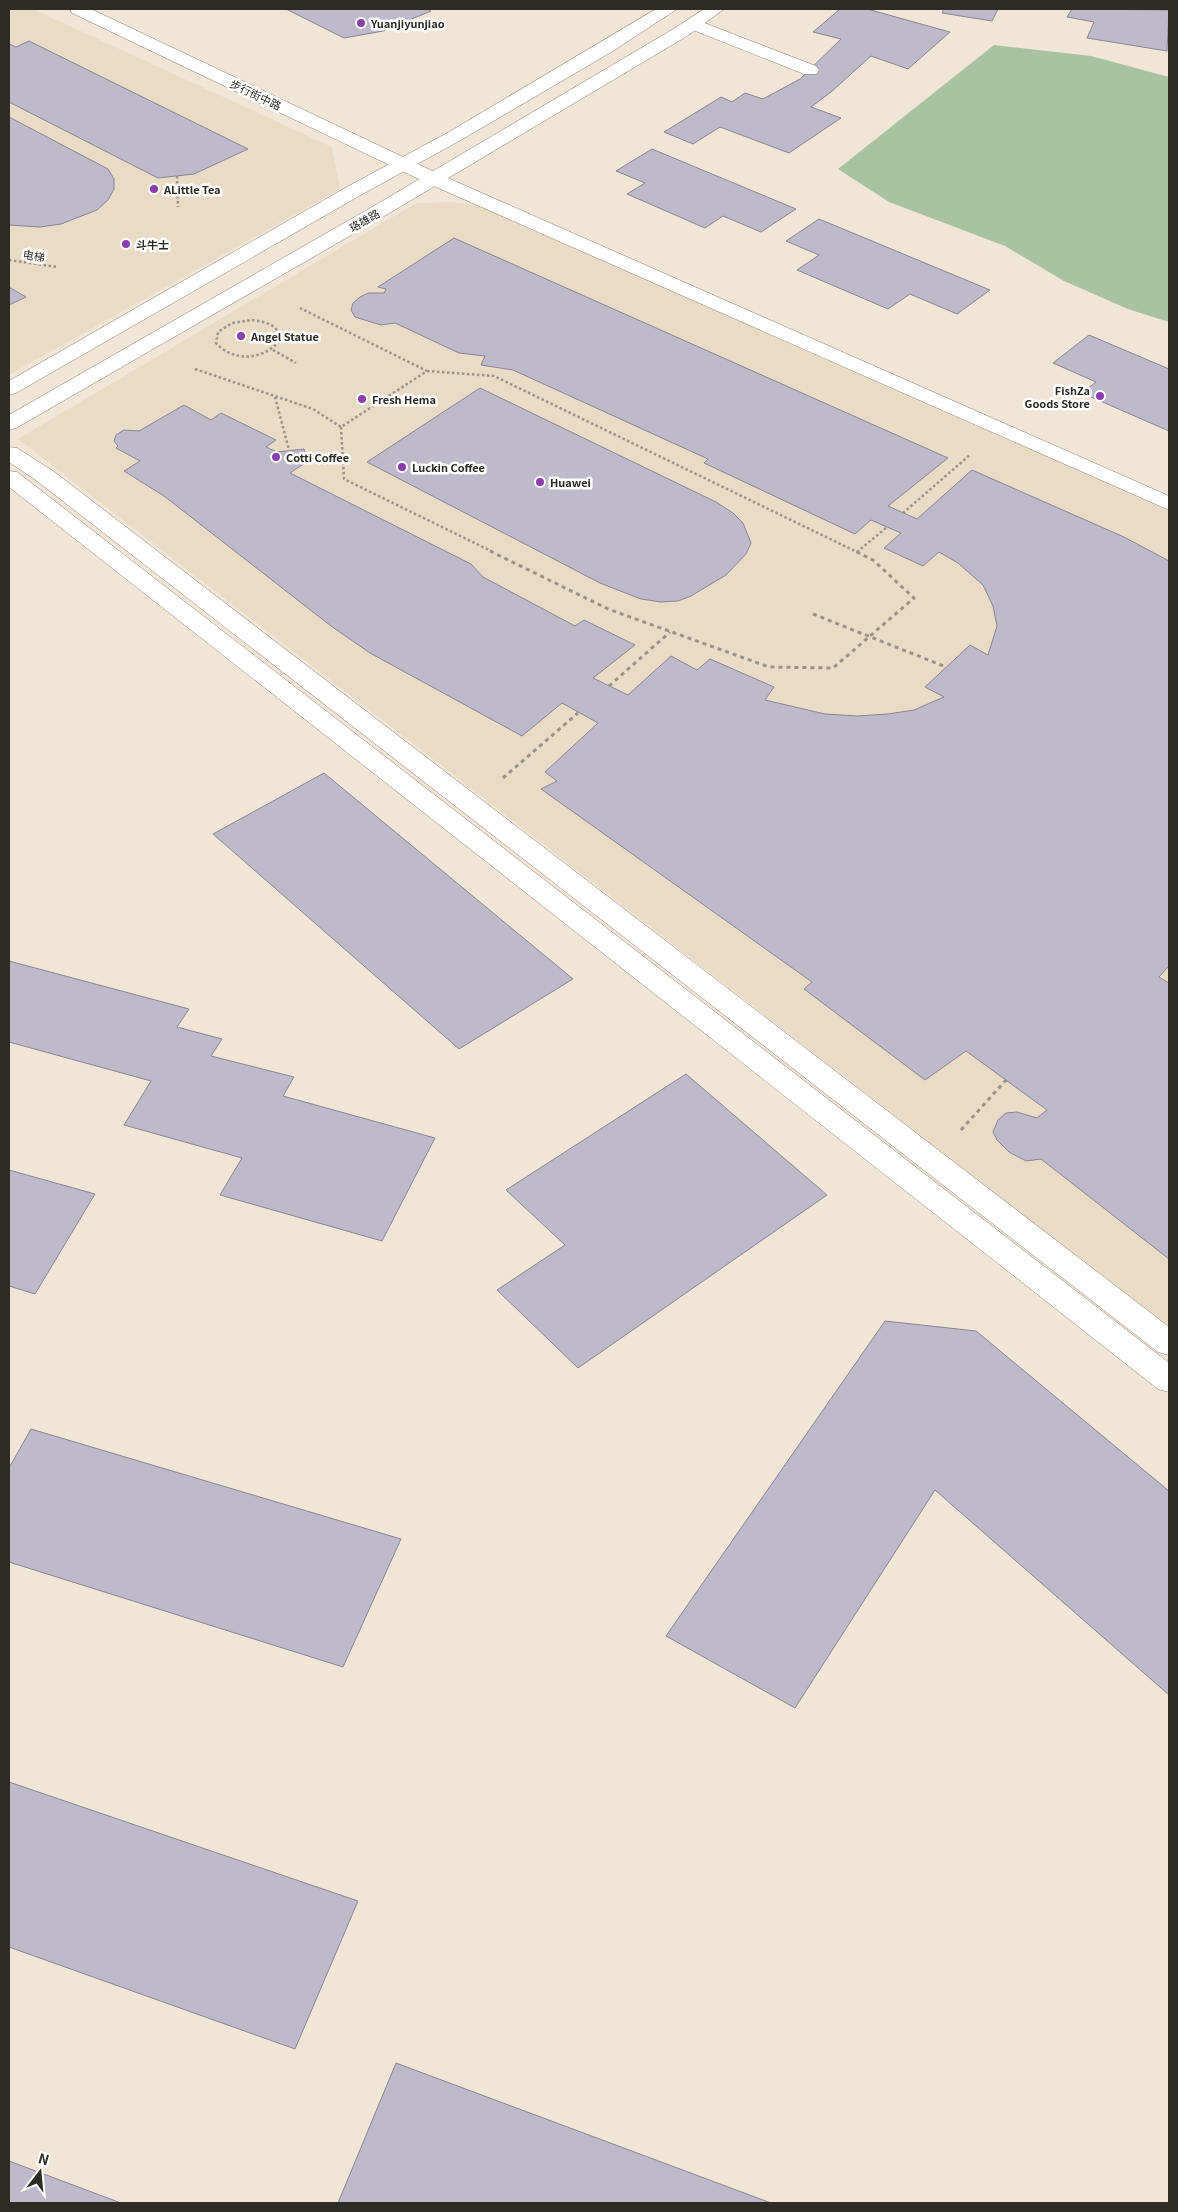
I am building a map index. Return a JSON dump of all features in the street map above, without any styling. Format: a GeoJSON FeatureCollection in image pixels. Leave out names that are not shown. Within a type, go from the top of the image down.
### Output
{"type":"FeatureCollection","features":[{"type":"Feature","properties":{"kind":"street","name":"步行街中路"},"geometry":{"type":"LineString","coordinates":[[78,9],[434,179],[1169,504]]}},
{"type":"Feature","properties":{"kind":"street"},"geometry":{"type":"LineString","coordinates":[[9,389],[599,52],[668,9]]}},
{"type":"Feature","properties":{"kind":"street","name":"珞雄路"},"geometry":{"type":"LineString","coordinates":[[9,424],[434,179],[694,24],[715,9]]}},
{"type":"Feature","properties":{"kind":"street"},"geometry":{"type":"LineString","coordinates":[[694,24],[810,70]]}},
{"type":"Feature","properties":{"kind":"street"},"geometry":{"type":"LineString","coordinates":[[434,179],[495,188],[1169,484]]}},
{"type":"Feature","properties":{"kind":"street"},"geometry":{"type":"LineString","coordinates":[[9,452],[52,482],[1169,1343]]}},
{"type":"Feature","properties":{"kind":"street"},"geometry":{"type":"LineString","coordinates":[[9,477],[1169,1380]]}},
{"type":"Feature","properties":{"kind":"path"},"geometry":{"type":"LineString","coordinates":[[177,176],[178,208]]}},
{"type":"Feature","properties":{"kind":"path","name":"电梯"},"geometry":{"type":"LineString","coordinates":[[9,260],[57,267]]}},
{"type":"Feature","properties":{"kind":"path"},"geometry":{"type":"LineString","coordinates":[[300,308],[427,371],[494,376],[873,560],[914,598],[833,668],[769,667],[608,609],[344,479],[341,427]]}},
{"type":"Feature","properties":{"kind":"path"},"geometry":{"type":"LineString","coordinates":[[272,350],[281,339],[281,334],[272,324],[263,321],[252,320],[232,323],[218,332],[215,338],[219,349],[234,356],[255,356],[272,350],[296,363]]}},
{"type":"Feature","properties":{"kind":"path"},"geometry":{"type":"LineString","coordinates":[[195,369],[314,409],[341,427]]}},
{"type":"Feature","properties":{"kind":"path"},"geometry":{"type":"LineString","coordinates":[[341,427],[427,371]]}},
{"type":"Feature","properties":{"kind":"path"},"geometry":{"type":"LineString","coordinates":[[275,397],[289,450]]}},
{"type":"Feature","properties":{"kind":"path"},"geometry":{"type":"LineString","coordinates":[[903,513],[978,449]]}},
{"type":"Feature","properties":{"kind":"path"},"geometry":{"type":"LineString","coordinates":[[857,552],[887,527]]}},
{"type":"Feature","properties":{"kind":"path"},"geometry":{"type":"LineString","coordinates":[[813,614],[946,667]]}},
{"type":"Feature","properties":{"kind":"path"},"geometry":{"type":"LineString","coordinates":[[609,686],[671,632]]}},
{"type":"Feature","properties":{"kind":"path"},"geometry":{"type":"LineString","coordinates":[[500,780],[578,713]]}},
{"type":"Feature","properties":{"kind":"path"},"geometry":{"type":"LineString","coordinates":[[961,1130],[1006,1080]]}},
{"type":"Feature","properties":{"kind":"shaded area"},"geometry":{"type":"Polygon","coordinates":[[[9,9],[33,9],[332,147],[340,189],[9,375],[9,9]]]}},
{"type":"Feature","properties":{"kind":"shaded area"},"geometry":{"type":"Polygon","coordinates":[[[450,202],[485,206],[1169,511],[1169,1327],[18,439],[416,203],[450,202]]]}},
{"type":"Feature","properties":{"kind":"green space"},"geometry":{"type":"Polygon","coordinates":[[[994,45],[1091,56],[1169,77],[1169,322],[1128,309],[1064,281],[1005,246],[889,202],[838,169],[994,45]]]}},
{"type":"Feature","properties":{"kind":"building"},"geometry":{"type":"Polygon","coordinates":[[[286,9],[427,9],[431,11],[383,31],[344,38],[286,9]]]}},
{"type":"Feature","properties":{"kind":"building"},"geometry":{"type":"Polygon","coordinates":[[[840,9],[867,9],[950,32],[908,69],[871,56],[831,92],[811,107],[841,118],[789,153],[720,127],[693,144],[664,132],[721,97],[732,102],[745,93],[763,99],[800,79],[841,39],[813,32],[840,9]]]}},
{"type":"Feature","properties":{"kind":"building"},"geometry":{"type":"Polygon","coordinates":[[[944,9],[998,9],[992,21],[942,13],[944,9]]]}},
{"type":"Feature","properties":{"kind":"building"},"geometry":{"type":"Polygon","coordinates":[[[1072,9],[1169,10],[1167,51],[1087,38],[1094,22],[1067,17],[1072,9]]]}},
{"type":"Feature","properties":{"kind":"building"},"geometry":{"type":"Polygon","coordinates":[[[29,41],[248,149],[194,174],[158,178],[9,102],[9,44],[16,47],[29,41]]]}},
{"type":"Feature","properties":{"kind":"building"},"geometry":{"type":"Polygon","coordinates":[[[9,117],[108,169],[114,179],[114,189],[108,200],[97,210],[61,224],[40,227],[9,225],[9,117]]]}},
{"type":"Feature","properties":{"kind":"building"},"geometry":{"type":"Polygon","coordinates":[[[652,149],[796,209],[761,232],[723,216],[705,228],[627,194],[645,183],[616,171],[652,149]]]}},
{"type":"Feature","properties":{"kind":"building"},"geometry":{"type":"Polygon","coordinates":[[[819,219],[990,290],[957,314],[910,294],[888,309],[797,270],[819,255],[786,241],[819,219]]]}},
{"type":"Feature","properties":{"kind":"building"},"geometry":{"type":"Polygon","coordinates":[[[454,238],[948,458],[888,506],[917,519],[972,470],[1124,537],[1169,561],[1169,966],[1159,977],[1169,983],[1169,1259],[1041,1159],[1026,1161],[1009,1152],[997,1140],[993,1132],[998,1120],[1006,1113],[1017,1112],[1037,1118],[1047,1110],[966,1051],[925,1080],[804,989],[812,982],[541,789],[557,781],[545,772],[598,723],[562,703],[522,736],[370,653],[331,626],[164,496],[124,471],[140,461],[116,448],[118,446],[114,441],[116,435],[124,430],[139,431],[184,405],[211,420],[221,413],[276,440],[266,447],[277,452],[304,449],[308,461],[290,473],[471,564],[483,577],[575,626],[584,620],[635,645],[593,678],[628,695],[671,656],[697,670],[710,659],[774,687],[765,700],[825,714],[857,716],[888,714],[914,710],[944,697],[925,687],[970,645],[988,655],[997,626],[993,606],[983,585],[958,563],[939,552],[923,566],[884,548],[901,533],[871,520],[855,534],[704,463],[708,459],[513,370],[481,365],[485,356],[459,353],[395,323],[381,325],[355,317],[351,310],[353,303],[360,297],[368,293],[384,293],[386,289],[378,287],[454,238]]]}},
{"type":"Feature","properties":{"kind":"building"},"geometry":{"type":"Polygon","coordinates":[[[9,287],[26,297],[9,305],[9,287]]]}},
{"type":"Feature","properties":{"kind":"building"},"geometry":{"type":"Polygon","coordinates":[[[1089,335],[1169,369],[1169,431],[1082,393],[1096,382],[1053,363],[1089,335]]]}},
{"type":"Feature","properties":{"kind":"building","name":"Huawei"},"geometry":{"type":"Polygon","coordinates":[[[480,388],[716,502],[733,513],[743,523],[751,543],[746,554],[726,575],[691,596],[678,601],[661,602],[641,599],[600,583],[367,462],[480,388]]]}},
{"type":"Feature","properties":{"kind":"building"},"geometry":{"type":"Polygon","coordinates":[[[324,773],[573,979],[459,1049],[213,834],[324,773]]]}},
{"type":"Feature","properties":{"kind":"building"},"geometry":{"type":"Polygon","coordinates":[[[9,961],[189,1009],[177,1027],[222,1039],[211,1056],[294,1077],[283,1096],[435,1138],[382,1241],[220,1195],[242,1158],[124,1125],[151,1081],[9,1042],[9,961]]]}},
{"type":"Feature","properties":{"kind":"building"},"geometry":{"type":"Polygon","coordinates":[[[686,1074],[827,1195],[578,1368],[497,1290],[565,1245],[506,1190],[686,1074]]]}},
{"type":"Feature","properties":{"kind":"building"},"geometry":{"type":"Polygon","coordinates":[[[9,1170],[95,1194],[35,1294],[9,1286],[9,1170]]]}},
{"type":"Feature","properties":{"kind":"building"},"geometry":{"type":"Polygon","coordinates":[[[885,1321],[976,1331],[1169,1491],[1169,1695],[935,1490],[795,1708],[666,1636],[885,1321]]]}},
{"type":"Feature","properties":{"kind":"building"},"geometry":{"type":"Polygon","coordinates":[[[31,1429],[401,1539],[343,1667],[9,1562],[9,1468],[31,1429]]]}},
{"type":"Feature","properties":{"kind":"building"},"geometry":{"type":"Polygon","coordinates":[[[9,1782],[358,1901],[295,2049],[9,1947],[9,1782]]]}},
{"type":"Feature","properties":{"kind":"building"},"geometry":{"type":"Polygon","coordinates":[[[396,2063],[771,2203],[338,2203],[396,2063]]]}},
{"type":"Feature","properties":{"kind":"building"},"geometry":{"type":"Polygon","coordinates":[[[9,2161],[121,2203],[9,2203],[9,2161]]]}},
{"type":"Feature","properties":{"kind":"place","name":"Yuanjiyunjiao"},"geometry":{"type":"Point","coordinates":[361,23]}},
{"type":"Feature","properties":{"kind":"place","name":"ALittle Tea"},"geometry":{"type":"Point","coordinates":[154,189]}},
{"type":"Feature","properties":{"kind":"place","name":"斗牛士"},"geometry":{"type":"Point","coordinates":[126,244]}},
{"type":"Feature","properties":{"kind":"place","name":"Angel Statue"},"geometry":{"type":"Point","coordinates":[241,336]}},
{"type":"Feature","properties":{"kind":"place","name":"FishZa Goods Store"},"geometry":{"type":"Point","coordinates":[1100,396]}},
{"type":"Feature","properties":{"kind":"place","name":"Fresh Hema"},"geometry":{"type":"Point","coordinates":[362,399]}},
{"type":"Feature","properties":{"kind":"place","name":"Cotti Coffee"},"geometry":{"type":"Point","coordinates":[276,457]}},
{"type":"Feature","properties":{"kind":"place","name":"Luckin Coffee"},"geometry":{"type":"Point","coordinates":[402,467]}},
{"type":"Feature","properties":{"kind":"place","name":"Huawei"},"geometry":{"type":"Point","coordinates":[540,482]}}]}
